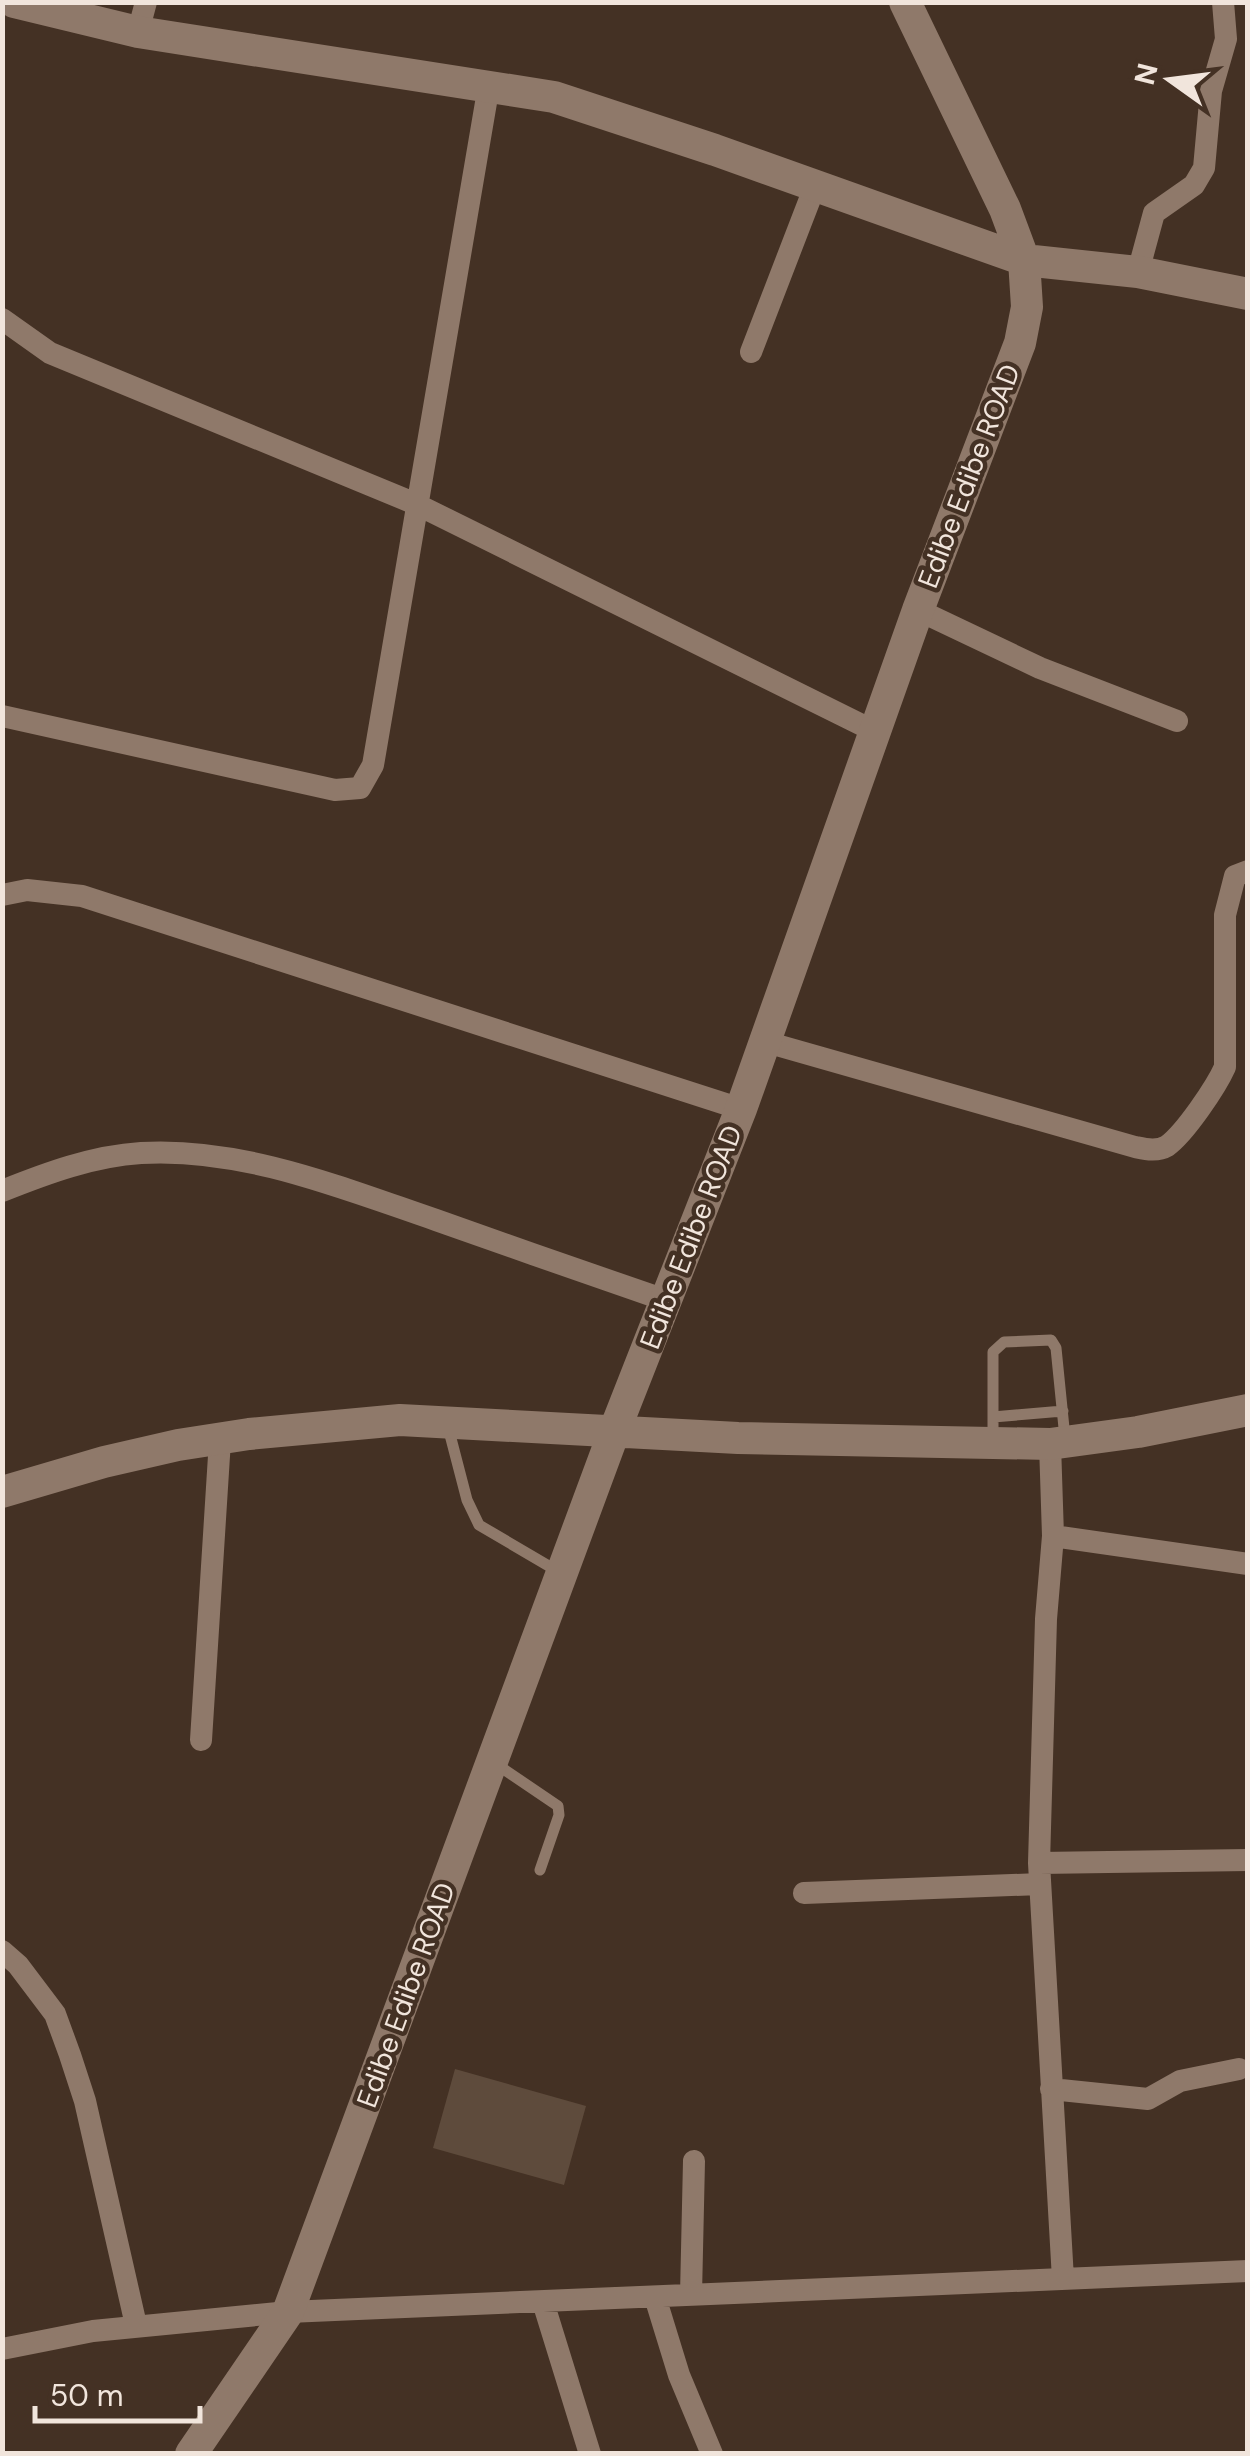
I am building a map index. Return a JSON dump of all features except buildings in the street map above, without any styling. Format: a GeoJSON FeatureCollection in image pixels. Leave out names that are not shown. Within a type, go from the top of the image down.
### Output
{"type":"FeatureCollection","features":[{"type":"Feature","properties":{"kind":"main road"},"geometry":{"type":"LineString","coordinates":[[14,2],[142,17],[554,97],[1024,260],[1245,288]]}},
{"type":"Feature","properties":{"kind":"main road","name":"Edibe Edibe ROAD"},"geometry":{"type":"LineString","coordinates":[[191,2454],[288,2312],[614,1432],[766,1042],[874,731],[1020,343],[1027,307],[1024,260],[1005,209],[905,2]]}},
{"type":"Feature","properties":{"kind":"main road"},"geometry":{"type":"LineString","coordinates":[[2,1492],[178,1445],[400,1420],[857,1442],[993,1430],[1060,1432],[1248,1410]]}},
{"type":"Feature","properties":{"kind":"street"},"geometry":{"type":"LineString","coordinates":[[1138,272],[1154,213],[1194,186],[1204,168],[1211,91],[1226,39],[1222,2]]}},
{"type":"Feature","properties":{"kind":"street"},"geometry":{"type":"LineString","coordinates":[[2,716],[335,790],[360,788],[373,765],[489,85]]}},
{"type":"Feature","properties":{"kind":"street"},"geometry":{"type":"LineString","coordinates":[[751,352],[816,186]]}},
{"type":"Feature","properties":{"kind":"street"},"geometry":{"type":"LineString","coordinates":[[2,319],[50,354],[416,504],[874,731]]}},
{"type":"Feature","properties":{"kind":"street"},"geometry":{"type":"LineString","coordinates":[[918,610],[1040,668],[1177,721]]}},
{"type":"Feature","properties":{"kind":"street"},"geometry":{"type":"LineString","coordinates":[[766,1042],[1135,1148],[1153,1150],[1167,1146],[1215,1089],[1225,1067],[1224,915],[1235,876],[1248,871]]}},
{"type":"Feature","properties":{"kind":"street"},"geometry":{"type":"LineString","coordinates":[[2,895],[27,890],[82,896],[741,1109]]}},
{"type":"Feature","properties":{"kind":"street"},"geometry":{"type":"LineString","coordinates":[[2,1191],[102,1158],[145,1153],[222,1158],[317,1179],[666,1300]]}},
{"type":"Feature","properties":{"kind":"street"},"geometry":{"type":"LineString","coordinates":[[1060,1432],[1046,1619],[1040,1873],[1063,2279]]}},
{"type":"Feature","properties":{"kind":"street"},"geometry":{"type":"LineString","coordinates":[[200,1740],[220,1440]]}},
{"type":"Feature","properties":{"kind":"street"},"geometry":{"type":"LineString","coordinates":[[1053,1536],[1248,1564]]}},
{"type":"Feature","properties":{"kind":"street"},"geometry":{"type":"LineString","coordinates":[[804,1893],[1248,1860]]}},
{"type":"Feature","properties":{"kind":"street"},"geometry":{"type":"LineString","coordinates":[[2,1951],[18,1965],[55,2014],[70,2055],[136,2325]]}},
{"type":"Feature","properties":{"kind":"street"},"geometry":{"type":"LineString","coordinates":[[1050,2090],[1148,2099],[1180,2081],[1239,2069]]}},
{"type":"Feature","properties":{"kind":"street"},"geometry":{"type":"LineString","coordinates":[[691,2295],[694,2161]]}},
{"type":"Feature","properties":{"kind":"street"},"geometry":{"type":"LineString","coordinates":[[2,2350],[136,2325],[288,2312],[1248,2271]]}},
{"type":"Feature","properties":{"kind":"street"},"geometry":{"type":"LineString","coordinates":[[655,2297],[679,2375],[712,2454]]}},
{"type":"Feature","properties":{"kind":"street"},"geometry":{"type":"LineString","coordinates":[[543,2302],[590,2454]]}},
{"type":"Feature","properties":{"kind":"lane"},"geometry":{"type":"LineString","coordinates":[[993,1430],[993,1352],[1004,1342],[1051,1340],[1056,1348],[1060,1432]]}},
{"type":"Feature","properties":{"kind":"lane"},"geometry":{"type":"LineString","coordinates":[[446,1423],[467,1500],[479,1525],[562,1574]]}},
{"type":"Feature","properties":{"kind":"lane"},"geometry":{"type":"LineString","coordinates":[[492,1762],[558,1806],[560,1811],[540,1870]]}}]}
